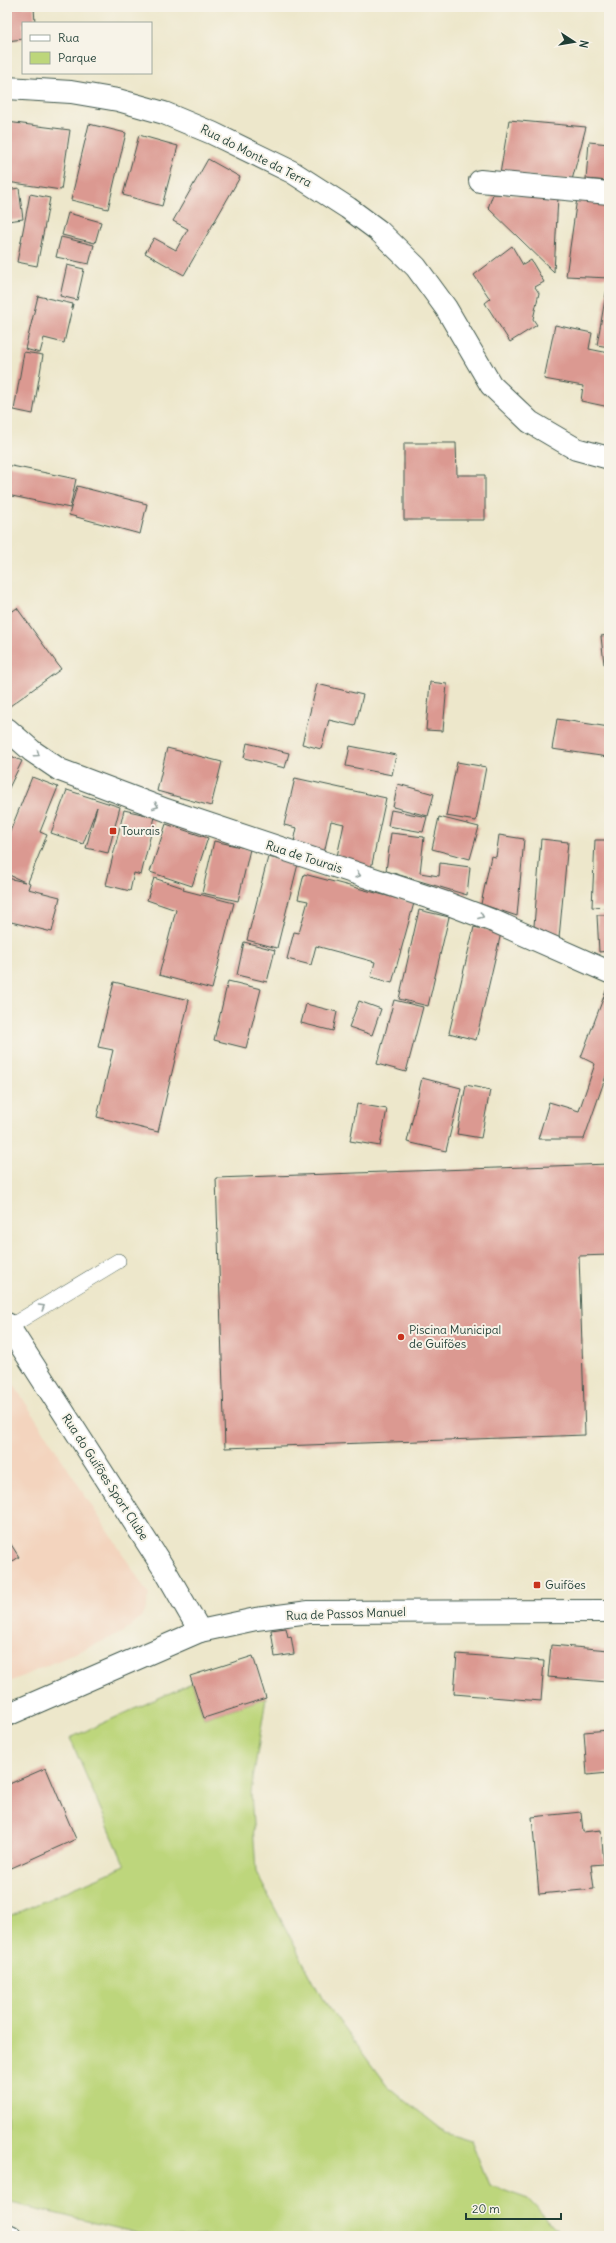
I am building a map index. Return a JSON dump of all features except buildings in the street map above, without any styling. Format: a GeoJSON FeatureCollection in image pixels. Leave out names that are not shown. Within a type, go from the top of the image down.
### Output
{"type":"FeatureCollection","features":[{"type":"Feature","properties":{"kind":"street","name":"Rua do Monte da Terra"},"geometry":{"type":"LineString","coordinates":[[7,88],[63,92],[118,100],[164,113],[212,133],[298,176],[360,217],[378,231],[416,267],[446,308],[491,385],[530,422],[576,449],[609,458]]}},
{"type":"Feature","properties":{"kind":"street"},"geometry":{"type":"LineString","coordinates":[[480,181],[609,193]]}},
{"type":"Feature","properties":{"kind":"street","name":"Rua de Tourais"},"geometry":{"type":"LineString","coordinates":[[7,729],[32,751],[60,770],[166,810],[316,862],[449,904],[496,922],[609,972]]}},
{"type":"Feature","properties":{"kind":"street","name":"Rua do Guifões Sport Clube"},"geometry":{"type":"LineString","coordinates":[[8,1326],[166,1572],[200,1631]]}},
{"type":"Feature","properties":{"kind":"street","name":"Rua de Passos Manuel"},"geometry":{"type":"LineString","coordinates":[[7,1715],[200,1631],[256,1619],[309,1612],[609,1610]]}},
{"type":"Feature","properties":{"kind":"lane"},"geometry":{"type":"LineString","coordinates":[[8,1326],[118,1261]]}},
{"type":"Feature","properties":{"kind":"shaded area"},"geometry":{"type":"Polygon","coordinates":[[[7,1374],[149,1595],[146,1608],[140,1618],[124,1632],[7,1683],[7,1374]]]}},
{"type":"Feature","properties":{"kind":"green space"},"geometry":{"type":"Polygon","coordinates":[[[192,1683],[204,1718],[266,1698],[251,1792],[256,1872],[322,1998],[387,2086],[445,2132],[471,2140],[489,2185],[528,2199],[563,2236],[150,2236],[7,2202],[7,1917],[125,1866],[70,1738],[192,1683]]]}},
{"type":"Feature","properties":{"kind":"place","name":"Tourais"},"geometry":{"type":"Point","coordinates":[113,831]}},
{"type":"Feature","properties":{"kind":"place","name":"Piscina Municipal de Guifões"},"geometry":{"type":"Point","coordinates":[401,1337]}},
{"type":"Feature","properties":{"kind":"place","name":"Guifões"},"geometry":{"type":"Point","coordinates":[537,1585]}}]}
